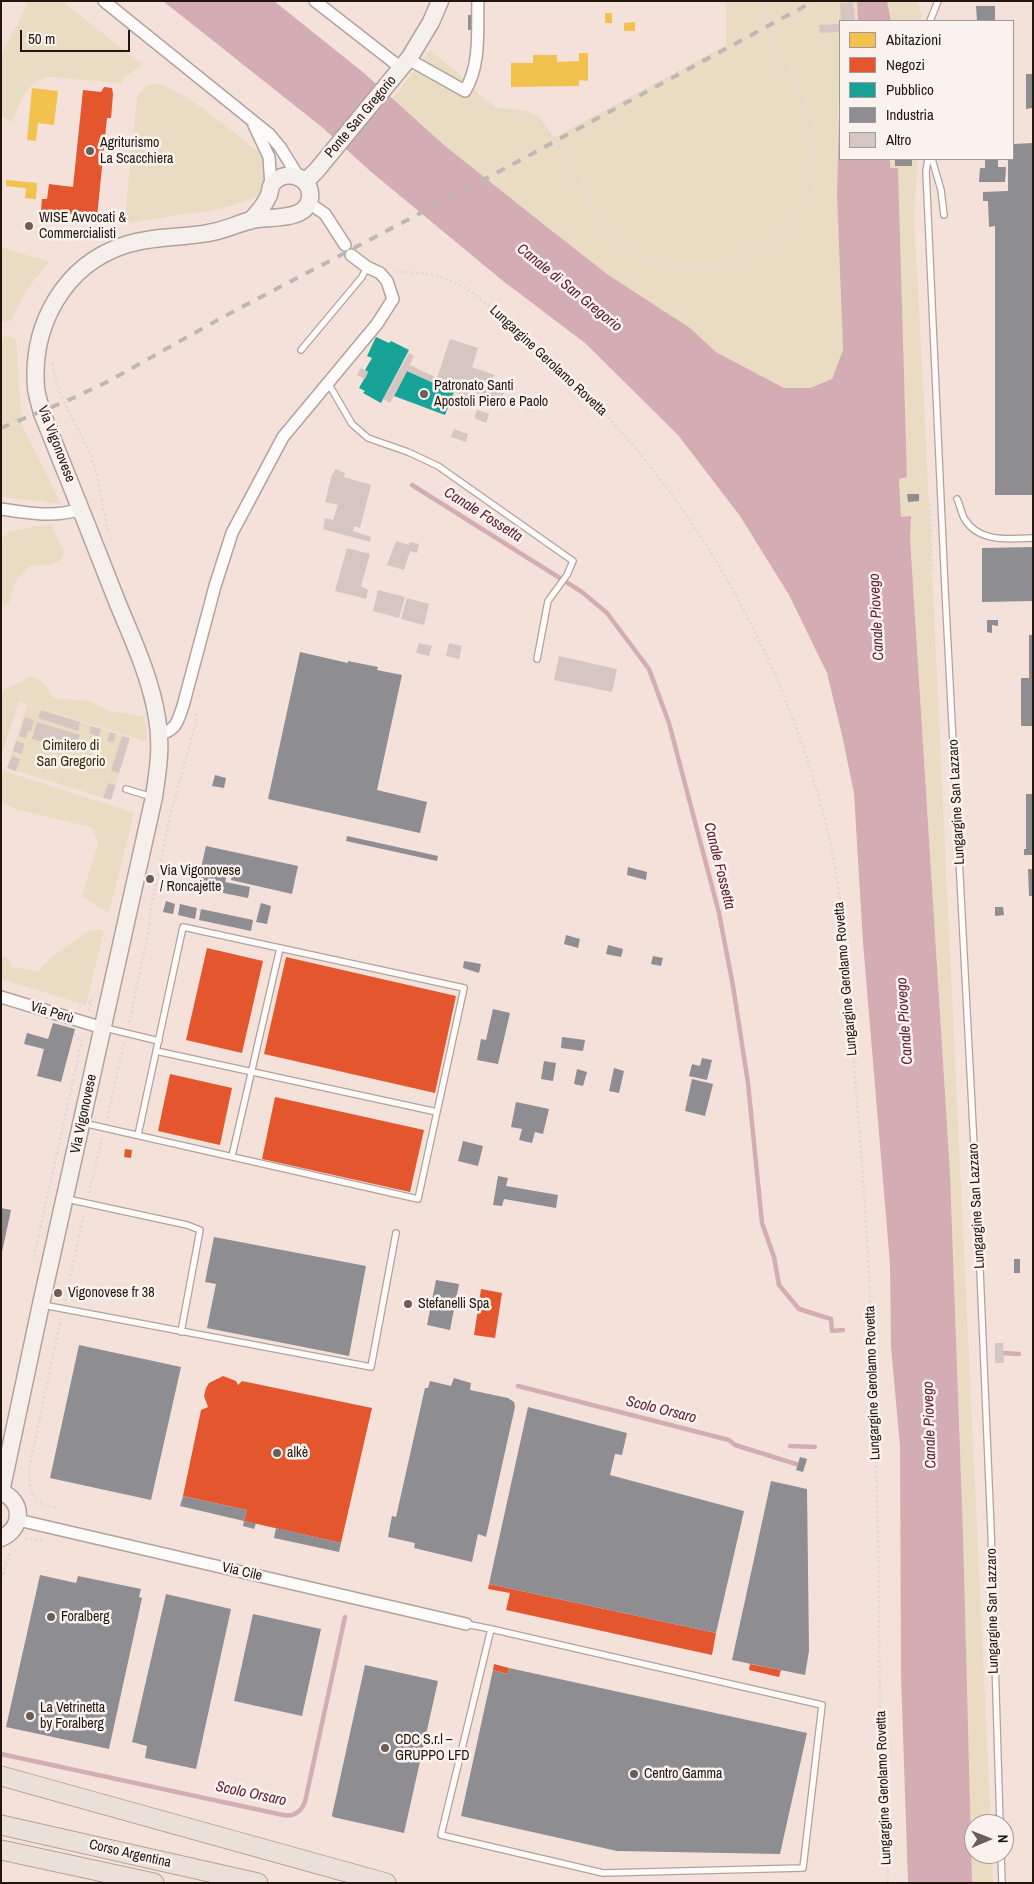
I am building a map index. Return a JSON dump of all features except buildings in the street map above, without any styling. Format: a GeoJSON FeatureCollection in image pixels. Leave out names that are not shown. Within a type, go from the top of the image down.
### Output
{"type":"FeatureCollection","features":[{"type":"Feature","properties":{"kind":"highway"},"geometry":{"type":"LineString","coordinates":[[1,1776],[386,1883]]}},
{"type":"Feature","properties":{"kind":"highway","name":"Corso Argentina"},"geometry":{"type":"LineString","coordinates":[[1,1825],[258,1883]]}},
{"type":"Feature","properties":{"kind":"highway","name":"Corso Argentina"},"geometry":{"type":"LineString","coordinates":[[1,1850],[154,1883]]}},
{"type":"Feature","properties":{"kind":"main road"},"geometry":{"type":"LineString","coordinates":[[402,66],[427,28],[440,1]]}},
{"type":"Feature","properties":{"kind":"main road","name":"Ponte San Gregorio"},"geometry":{"type":"LineString","coordinates":[[301,179],[314,174],[402,66]]}},
{"type":"Feature","properties":{"kind":"main road"},"geometry":{"type":"LineString","coordinates":[[250,221],[257,213],[275,181],[286,175],[301,179],[310,192],[309,202]]}},
{"type":"Feature","properties":{"kind":"main road"},"geometry":{"type":"LineString","coordinates":[[270,191],[273,207],[287,216]]}},
{"type":"Feature","properties":{"kind":"main road","name":"Via Vigonovese"},"geometry":{"type":"LineString","coordinates":[[18,1520],[17,1505],[13,1499],[1,1492],[160,764],[160,735],[154,702],[149,687],[134,644],[42,414],[36,390],[36,357],[39,339],[52,304],[65,286],[80,271],[105,254],[138,242],[210,233],[250,221],[300,213],[309,202]]}},
{"type":"Feature","properties":{"kind":"main road"},"geometry":{"type":"LineString","coordinates":[[6,1544],[18,1520]]}},
{"type":"Feature","properties":{"kind":"street"},"geometry":{"type":"LineString","coordinates":[[104,1],[269,134],[280,146],[301,179]]}},
{"type":"Feature","properties":{"kind":"street"},"geometry":{"type":"LineString","coordinates":[[315,1],[402,66],[465,92],[472,80],[476,62],[478,1]]}},
{"type":"Feature","properties":{"kind":"street"},"geometry":{"type":"LineString","coordinates":[[253,123],[271,164],[270,191]]}},
{"type":"Feature","properties":{"kind":"street"},"geometry":{"type":"LineString","coordinates":[[160,735],[171,731],[177,724],[215,586],[232,533],[283,437],[377,324],[392,299],[387,281],[380,273],[366,267],[348,250],[324,214],[309,202]]}},
{"type":"Feature","properties":{"kind":"street"},"geometry":{"type":"LineString","coordinates":[[1,509],[52,514],[69,513],[80,509]]}},
{"type":"Feature","properties":{"kind":"street","name":"Via Perù"},"geometry":{"type":"LineString","coordinates":[[1,997],[103,1028]]}},
{"type":"Feature","properties":{"kind":"street","name":"Via Cile"},"geometry":{"type":"LineString","coordinates":[[18,1520],[466,1624]]}},
{"type":"Feature","properties":{"kind":"lane"},"geometry":{"type":"LineString","coordinates":[[930,20],[938,1]]}},
{"type":"Feature","properties":{"kind":"lane"},"geometry":{"type":"LineString","coordinates":[[930,160],[940,190],[944,214]]}},
{"type":"Feature","properties":{"kind":"lane","name":"Lungargine San Lazzaro"},"geometry":{"type":"LineString","coordinates":[[930,160],[926,171],[945,589],[978,1224],[991,1530],[1000,1814]]}},
{"type":"Feature","properties":{"kind":"lane"},"geometry":{"type":"LineString","coordinates":[[301,350],[362,277],[366,267]]}},
{"type":"Feature","properties":{"kind":"lane"},"geometry":{"type":"LineString","coordinates":[[328,383],[352,424],[368,438],[408,452],[446,471],[574,561],[548,601],[537,659]]}},
{"type":"Feature","properties":{"kind":"lane"},"geometry":{"type":"LineString","coordinates":[[957,499],[965,519],[985,535],[996,539],[1033,538]]}},
{"type":"Feature","properties":{"kind":"lane"},"geometry":{"type":"LineString","coordinates":[[126,789],[154,797]]}},
{"type":"Feature","properties":{"kind":"lane"},"geometry":{"type":"LineString","coordinates":[[81,1123],[418,1199],[464,988],[183,926],[138,1135]]}},
{"type":"Feature","properties":{"kind":"lane"},"geometry":{"type":"LineString","coordinates":[[232,1156],[280,948]]}},
{"type":"Feature","properties":{"kind":"lane"},"geometry":{"type":"LineString","coordinates":[[103,1028],[159,1041]]}},
{"type":"Feature","properties":{"kind":"lane"},"geometry":{"type":"LineString","coordinates":[[156,1051],[437,1112]]}},
{"type":"Feature","properties":{"kind":"lane"},"geometry":{"type":"LineString","coordinates":[[65,1199],[187,1225],[200,1230],[181,1332]]}},
{"type":"Feature","properties":{"kind":"lane"},"geometry":{"type":"LineString","coordinates":[[41,1304],[371,1367],[396,1234]]}},
{"type":"Feature","properties":{"kind":"lane"},"geometry":{"type":"LineString","coordinates":[[466,1624],[491,1629],[822,1705],[803,1868],[604,1873],[441,1834],[491,1629]]}},
{"type":"Feature","properties":{"kind":"lane"},"geometry":{"type":"LineString","coordinates":[[1001,1864],[1002,1883]]}},
{"type":"Feature","properties":{"kind":"path"},"geometry":{"type":"LineString","coordinates":[[475,99],[488,107],[528,116],[550,134],[559,146],[592,210],[612,236],[632,252],[662,266],[684,271],[711,269],[728,265],[759,248],[779,233],[793,218],[809,188],[812,163],[810,126],[796,88],[765,25],[768,1]]}},
{"type":"Feature","properties":{"kind":"path","name":"Lungargine Gerolamo Rovetta"},"geometry":{"type":"LineString","coordinates":[[380,273],[416,272],[439,276],[463,286],[479,297],[566,375],[608,417],[660,478],[702,537],[740,600],[772,669],[810,768],[829,838],[840,905],[866,1205],[877,1492],[880,1706],[888,1883]]}},
{"type":"Feature","properties":{"kind":"path"},"geometry":{"type":"LineString","coordinates":[[53,356],[53,370],[58,389],[91,457],[100,488],[110,540]]}},
{"type":"Feature","properties":{"kind":"path"},"geometry":{"type":"LineString","coordinates":[[930,509],[932,567]]}},
{"type":"Feature","properties":{"kind":"path"},"geometry":{"type":"LineString","coordinates":[[129,1023],[170,816],[196,722],[197,716],[195,711],[190,708]]}},
{"type":"Feature","properties":{"kind":"path"},"geometry":{"type":"LineString","coordinates":[[109,1111],[124,1042]]}},
{"type":"Feature","properties":{"kind":"path"},"geometry":{"type":"LineString","coordinates":[[88,1197],[102,1137]]}},
{"type":"Feature","properties":{"kind":"path"},"geometry":{"type":"LineString","coordinates":[[65,1301],[85,1210]]}},
{"type":"Feature","properties":{"kind":"path"},"geometry":{"type":"LineString","coordinates":[[56,1508],[39,1501],[33,1495],[29,1484],[29,1469],[62,1317]]}},
{"type":"Feature","properties":{"kind":"path"},"geometry":{"type":"LineString","coordinates":[[23,1540],[28,1538],[42,1540]]}},
{"type":"Feature","properties":{"kind":"path"},"geometry":{"type":"LineString","coordinates":[[1,1579],[6,1544]]}},
{"type":"Feature","properties":{"kind":"green space"},"geometry":{"type":"Polygon","coordinates":[[[29,1],[62,1],[143,65],[124,77],[121,83],[47,77],[39,80],[28,89],[12,122],[1,116],[1,55],[29,1]]]}},
{"type":"Feature","properties":{"kind":"green space"},"geometry":{"type":"Polygon","coordinates":[[[726,1],[857,1],[858,20],[839,20],[837,195],[843,350],[832,379],[810,388],[784,388],[716,352],[690,328],[607,274],[444,145],[392,99],[430,50],[495,107],[527,111],[540,117],[553,138],[726,45],[726,1]]]}},
{"type":"Feature","properties":{"kind":"green space"},"geometry":{"type":"Polygon","coordinates":[[[887,1],[917,1],[922,15],[921,20],[891,20],[887,1]]]}},
{"type":"Feature","properties":{"kind":"green space"},"geometry":{"type":"Polygon","coordinates":[[[155,83],[181,94],[197,104],[268,160],[261,194],[224,208],[124,224],[137,99],[143,89],[155,83]]]}},
{"type":"Feature","properties":{"kind":"green space"},"geometry":{"type":"Polygon","coordinates":[[[890,160],[918,160],[914,217],[991,1814],[969,1814],[963,1533],[950,1173],[910,537],[911,516],[901,517],[899,478],[907,477],[898,169],[890,169],[890,160]]]}},
{"type":"Feature","properties":{"kind":"green space"},"geometry":{"type":"Polygon","coordinates":[[[1,247],[50,261],[27,289],[11,321],[1,322],[1,247]]]}},
{"type":"Feature","properties":{"kind":"green space"},"geometry":{"type":"Polygon","coordinates":[[[6,336],[16,339],[22,425],[61,504],[1,497],[1,339],[6,336]]]}},
{"type":"Feature","properties":{"kind":"green space"},"geometry":{"type":"Polygon","coordinates":[[[50,524],[64,550],[61,560],[50,565],[30,566],[15,582],[9,603],[1,606],[1,539],[10,531],[50,524]]]}},
{"type":"Feature","properties":{"kind":"green space"},"geometry":{"type":"Polygon","coordinates":[[[31,676],[44,683],[54,698],[89,701],[110,711],[144,716],[148,742],[19,702],[1,755],[1,691],[31,676]]]}},
{"type":"Feature","properties":{"kind":"green space","name":"Cimitero di San Gregorio"},"geometry":{"type":"Polygon","coordinates":[[[27,705],[130,738],[111,800],[7,768],[27,705]]]}},
{"type":"Feature","properties":{"kind":"green space"},"geometry":{"type":"Polygon","coordinates":[[[1,770],[134,813],[109,913],[82,896],[98,843],[91,827],[18,810],[1,802],[1,770]]]}},
{"type":"Feature","properties":{"kind":"green space"},"geometry":{"type":"Polygon","coordinates":[[[90,930],[104,930],[86,1005],[1,979],[1,956],[8,958],[12,967],[38,971],[53,956],[90,930]]]}},
{"type":"Feature","properties":{"kind":"green space"},"geometry":{"type":"Polygon","coordinates":[[[971,1864],[992,1864],[993,1883],[972,1883],[971,1864]]]}},
{"type":"Feature","properties":{"kind":"water"},"geometry":{"type":"Polygon","coordinates":[[[163,1],[274,1],[364,73],[444,145],[607,274],[690,328],[716,352],[784,388],[810,388],[832,379],[843,350],[837,195],[839,115],[839,160],[890,160],[890,168],[898,168],[907,477],[899,479],[901,517],[911,516],[910,537],[950,1173],[963,1533],[970,1814],[964,1814],[964,1864],[972,1864],[972,1883],[908,1883],[901,1676],[900,1446],[891,1347],[890,1264],[863,943],[854,793],[827,673],[789,595],[740,516],[678,435],[585,343],[503,281],[370,171],[323,128],[163,1]]]}},
{"type":"Feature","properties":{"kind":"water"},"geometry":{"type":"Polygon","coordinates":[[[857,1],[887,1],[891,20],[858,20],[857,1]]]}},
{"type":"Feature","properties":{"kind":"waterway","name":"Canale Fossetta"},"geometry":{"type":"LineString","coordinates":[[412,485],[582,592],[607,613],[649,669],[669,723],[719,913],[733,986],[748,1083],[762,1223],[774,1257],[779,1285],[799,1309],[831,1319],[832,1331],[843,1330]]}},
{"type":"Feature","properties":{"kind":"waterway","name":"Canale Fossetta"},"geometry":{"type":"LineString","coordinates":[[1003,1353],[1019,1354]]}},
{"type":"Feature","properties":{"kind":"waterway","name":"Scolo Orsaro"},"geometry":{"type":"LineString","coordinates":[[518,1386],[729,1440],[735,1445],[796,1464]]}},
{"type":"Feature","properties":{"kind":"waterway"},"geometry":{"type":"LineString","coordinates":[[790,1446],[815,1447]]}},
{"type":"Feature","properties":{"kind":"waterway","name":"Scolo Orsaro"},"geometry":{"type":"LineString","coordinates":[[1,1754],[283,1815],[294,1814],[301,1809],[305,1802],[345,1617]]}},
{"type":"Feature","properties":{"kind":"railway"},"geometry":{"type":"LineString","coordinates":[[1,428],[109,381],[223,317],[491,176],[814,1]]}},
{"type":"Feature","properties":{"kind":"place","name":"Agriturismo La Scacchiera"},"geometry":{"type":"Point","coordinates":[90,151]}},
{"type":"Feature","properties":{"kind":"place","name":"WISE Avvocati & Commercialisti"},"geometry":{"type":"Point","coordinates":[29,226]}},
{"type":"Feature","properties":{"kind":"place","name":"Patronato Santi Apostoli Piero e Paolo"},"geometry":{"type":"Point","coordinates":[424,394]}},
{"type":"Feature","properties":{"kind":"place","name":"Via Vigonovese / Roncajette"},"geometry":{"type":"Point","coordinates":[150,879]}},
{"type":"Feature","properties":{"kind":"place","name":"Vigonovese fr 38"},"geometry":{"type":"Point","coordinates":[58,1293]}},
{"type":"Feature","properties":{"kind":"place","name":"Stefanelli Spa"},"geometry":{"type":"Point","coordinates":[408,1304]}},
{"type":"Feature","properties":{"kind":"place","name":"alkè"},"geometry":{"type":"Point","coordinates":[277,1453]}},
{"type":"Feature","properties":{"kind":"place","name":"Foralberg"},"geometry":{"type":"Point","coordinates":[51,1617]}},
{"type":"Feature","properties":{"kind":"place","name":"La Vetrinetta by Foralberg"},"geometry":{"type":"Point","coordinates":[30,1716]}},
{"type":"Feature","properties":{"kind":"place","name":"CDC S.r.l – GRUPPO LFD"},"geometry":{"type":"Point","coordinates":[385,1748]}},
{"type":"Feature","properties":{"kind":"place","name":"Centro Gamma"},"geometry":{"type":"Point","coordinates":[634,1774]}},
{"type":"Feature","properties":{"kind":"water label","name":"Canale di San Gregorio"},"geometry":{"type":"Point","coordinates":[569,288]}},
{"type":"Feature","properties":{"kind":"water label","name":"Canale Piovego"},"geometry":{"type":"Point","coordinates":[877,617]}},
{"type":"Feature","properties":{"kind":"water label","name":"Canale Piovego"},"geometry":{"type":"Point","coordinates":[905,1021]}},
{"type":"Feature","properties":{"kind":"water label","name":"Canale Piovego"},"geometry":{"type":"Point","coordinates":[930,1425]}}]}
